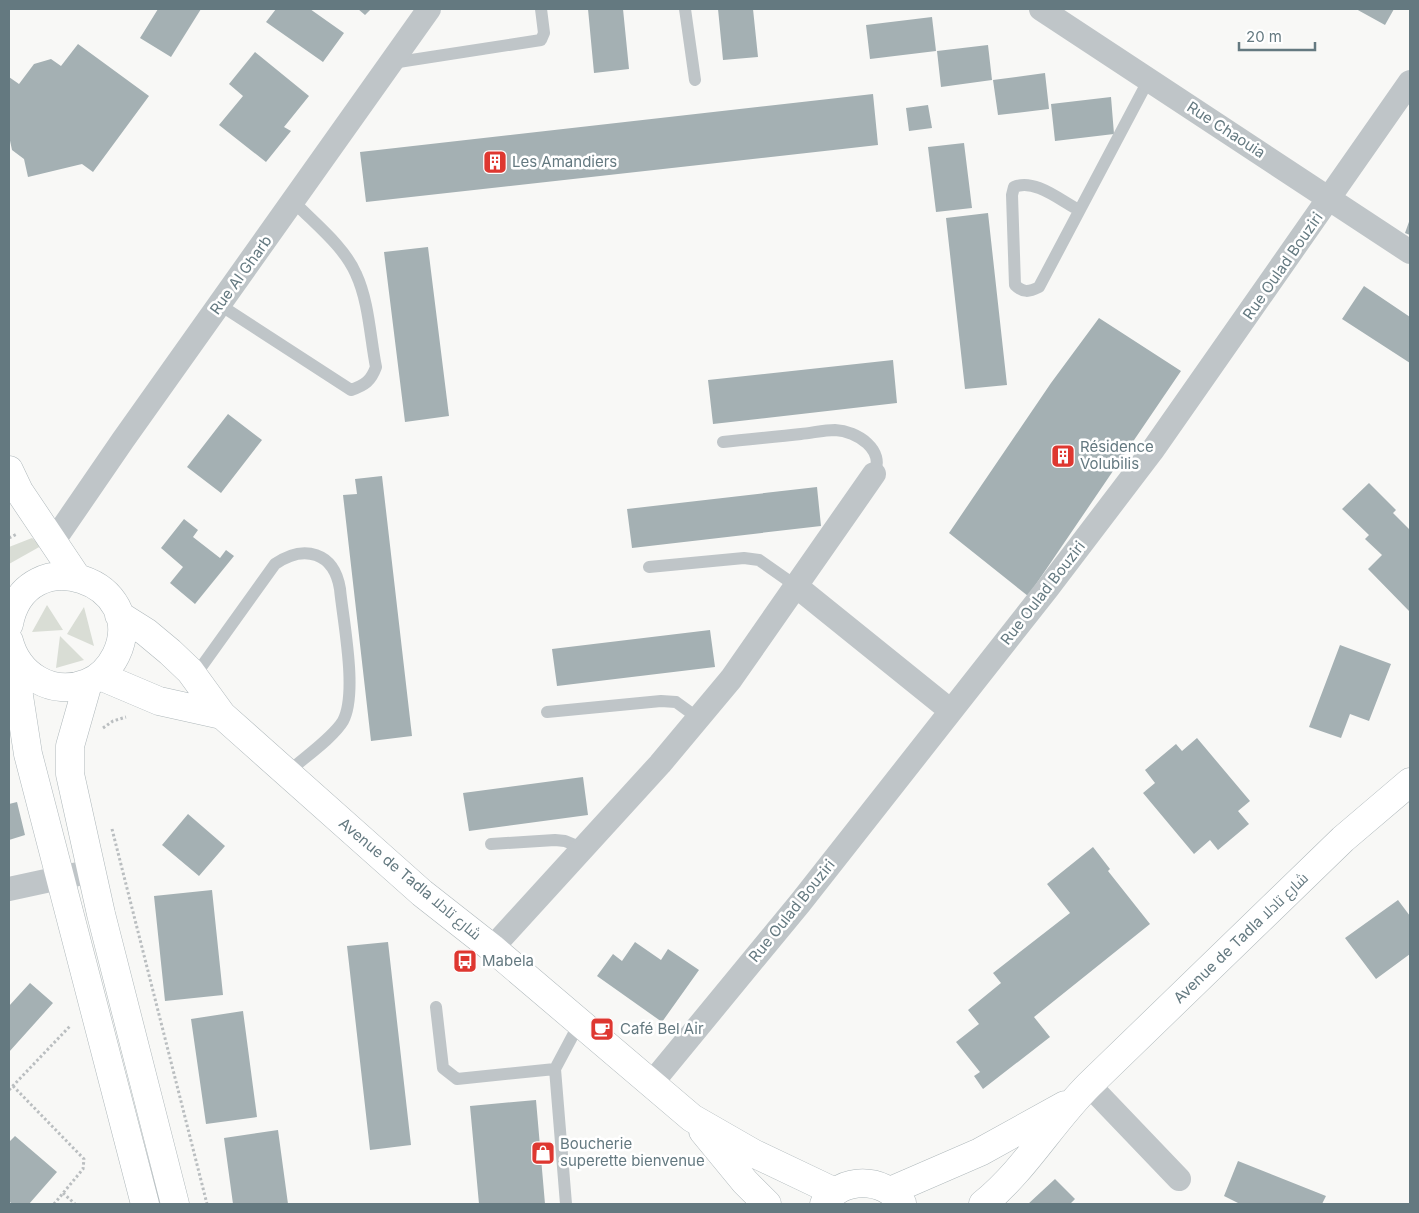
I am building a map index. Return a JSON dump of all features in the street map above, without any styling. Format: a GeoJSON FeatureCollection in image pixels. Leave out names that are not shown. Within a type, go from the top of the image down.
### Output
{"type":"FeatureCollection","features":[{"type":"Feature","properties":{"kind":"main road"},"geometry":{"type":"LineString","coordinates":[[9,470],[19,490],[76,576]]}},
{"type":"Feature","properties":{"kind":"main road"},"geometry":{"type":"LineString","coordinates":[[11,631],[27,674],[41,682],[56,687],[72,687],[94,679],[112,664],[119,648],[122,632],[119,615],[110,597],[94,583],[76,576],[59,575],[43,579],[29,588],[17,600],[11,631],[28,754],[145,1204]]}},
{"type":"Feature","properties":{"kind":"main road","name":"Avenue de Tadla شارع تادلا"},"geometry":{"type":"LineString","coordinates":[[119,615],[164,647],[194,676],[222,715],[422,893],[492,948],[692,1118],[829,1198]]}},
{"type":"Feature","properties":{"kind":"main road"},"geometry":{"type":"LineString","coordinates":[[94,679],[70,746],[70,774],[92,871],[175,1204]]}},
{"type":"Feature","properties":{"kind":"main road","name":"Avenue de Tadla شارع تادلا"},"geometry":{"type":"LineString","coordinates":[[94,679],[159,701],[222,715]]}},
{"type":"Feature","properties":{"kind":"main road","name":"Avenue de Tadla شارع تادلا"},"geometry":{"type":"LineString","coordinates":[[983,1204],[1024,1166],[1082,1092],[1343,839],[1410,782]]}},
{"type":"Feature","properties":{"kind":"main road","name":"Avenue de Tadla شارع تادلا"},"geometry":{"type":"LineString","coordinates":[[896,1197],[980,1152],[1082,1092]]}},
{"type":"Feature","properties":{"kind":"main road","name":"Avenue de Tadla شارع تادلا"},"geometry":{"type":"LineString","coordinates":[[692,1118],[745,1182],[767,1204]]}},
{"type":"Feature","properties":{"kind":"main road"},"geometry":{"type":"LineString","coordinates":[[829,1198],[848,1185],[862,1182],[877,1184],[896,1197]]}},
{"type":"Feature","properties":{"kind":"street","name":"Rue Al Gharb"},"geometry":{"type":"LineString","coordinates":[[53,542],[123,440],[294,202],[429,9]]}},
{"type":"Feature","properties":{"kind":"street","name":"Rue Chaouia"},"geometry":{"type":"LineString","coordinates":[[1041,9],[1331,198],[1410,252]]}},
{"type":"Feature","properties":{"kind":"street","name":"Rue Oulad Bouziri"},"geometry":{"type":"LineString","coordinates":[[651,1084],[800,903],[1152,451],[1331,198],[1410,82]]}},
{"type":"Feature","properties":{"kind":"street"},"geometry":{"type":"LineString","coordinates":[[492,948],[660,764],[731,679],[874,474]]}},
{"type":"Feature","properties":{"kind":"street"},"geometry":{"type":"LineString","coordinates":[[796,586],[951,711]]}},
{"type":"Feature","properties":{"kind":"street"},"geometry":{"type":"LineString","coordinates":[[9,889],[60,876],[92,871]]}},
{"type":"Feature","properties":{"kind":"street"},"geometry":{"type":"LineString","coordinates":[[1082,1092],[1179,1179]]}},
{"type":"Feature","properties":{"kind":"lane"},"geometry":{"type":"LineString","coordinates":[[392,63],[541,40],[544,34],[541,9]]}},
{"type":"Feature","properties":{"kind":"lane"},"geometry":{"type":"LineString","coordinates":[[685,9],[695,80]]}},
{"type":"Feature","properties":{"kind":"lane"},"geometry":{"type":"LineString","coordinates":[[1079,210],[1033,185],[1021,184],[1014,187],[1012,195],[1015,285],[1021,291],[1030,292],[1038,287],[1149,79]]}},
{"type":"Feature","properties":{"kind":"lane"},"geometry":{"type":"LineString","coordinates":[[220,305],[351,390],[363,386],[372,378],[376,367],[362,292],[356,273],[342,253],[294,202]]}},
{"type":"Feature","properties":{"kind":"lane"},"geometry":{"type":"LineString","coordinates":[[724,442],[836,430],[858,437],[869,445],[877,460],[878,467],[874,474]]}},
{"type":"Feature","properties":{"kind":"lane"},"geometry":{"type":"LineString","coordinates":[[194,676],[275,564],[285,556],[299,552],[309,553],[327,561],[339,578],[350,688],[349,707],[342,723],[287,773]]}},
{"type":"Feature","properties":{"kind":"lane"},"geometry":{"type":"LineString","coordinates":[[649,567],[744,558],[759,560],[796,586]]}},
{"type":"Feature","properties":{"kind":"lane"},"geometry":{"type":"LineString","coordinates":[[546,712],[661,701],[676,702],[698,718]]}},
{"type":"Feature","properties":{"kind":"lane"},"geometry":{"type":"LineString","coordinates":[[492,844],[555,840],[565,841],[582,848]]}},
{"type":"Feature","properties":{"kind":"lane"},"geometry":{"type":"LineString","coordinates":[[436,1007],[443,1068],[451,1076],[457,1079],[555,1069]]}},
{"type":"Feature","properties":{"kind":"lane"},"geometry":{"type":"LineString","coordinates":[[566,1204],[555,1069],[580,1022]]}},
{"type":"Feature","properties":{"kind":"path"},"geometry":{"type":"LineString","coordinates":[[99,734],[112,721],[131,716]]}},
{"type":"Feature","properties":{"kind":"path"},"geometry":{"type":"LineString","coordinates":[[110,823],[207,1204]]}},
{"type":"Feature","properties":{"kind":"path"},"geometry":{"type":"LineString","coordinates":[[9,1090],[92,1003]]}},
{"type":"Feature","properties":{"kind":"path"},"geometry":{"type":"LineString","coordinates":[[12,1086],[84,1159],[82,1169],[54,1204]]}},
{"type":"Feature","properties":{"kind":"path"},"geometry":{"type":"LineString","coordinates":[[64,1193],[75,1204]]}},
{"type":"Feature","properties":{"kind":"shaded area"},"geometry":{"type":"Polygon","coordinates":[[[32,538],[41,546],[9,564],[9,547],[32,538]]]}},
{"type":"Feature","properties":{"kind":"shaded area"},"geometry":{"type":"Polygon","coordinates":[[[47,605],[63,630],[32,632],[47,605]]]}},
{"type":"Feature","properties":{"kind":"shaded area"},"geometry":{"type":"Polygon","coordinates":[[[84,607],[94,646],[67,634],[84,607]]]}},
{"type":"Feature","properties":{"kind":"shaded area"},"geometry":{"type":"Polygon","coordinates":[[[60,636],[84,660],[56,668],[60,636]]]}},
{"type":"Feature","properties":{"kind":"building"},"geometry":{"type":"Polygon","coordinates":[[[158,9],[201,9],[171,57],[140,38],[158,9]]]}},
{"type":"Feature","properties":{"kind":"building"},"geometry":{"type":"Polygon","coordinates":[[[276,9],[310,9],[344,33],[323,62],[266,22],[276,9]]]}},
{"type":"Feature","properties":{"kind":"building"},"geometry":{"type":"Polygon","coordinates":[[[358,9],[371,9],[365,15],[358,9]]]}},
{"type":"Feature","properties":{"kind":"building"},"geometry":{"type":"Polygon","coordinates":[[[588,9],[623,9],[629,69],[594,73],[588,9]]]}},
{"type":"Feature","properties":{"kind":"building"},"geometry":{"type":"Polygon","coordinates":[[[718,9],[753,9],[758,57],[723,60],[718,9]]]}},
{"type":"Feature","properties":{"kind":"building"},"geometry":{"type":"Polygon","coordinates":[[[1356,9],[1394,9],[1385,25],[1356,9]]]}},
{"type":"Feature","properties":{"kind":"building"},"geometry":{"type":"Polygon","coordinates":[[[932,17],[936,51],[870,59],[866,25],[932,17]]]}},
{"type":"Feature","properties":{"kind":"building"},"geometry":{"type":"Polygon","coordinates":[[[78,44],[149,96],[93,172],[82,164],[28,177],[24,159],[12,150],[9,136],[9,77],[19,84],[34,64],[51,59],[61,66],[78,44]]]}},
{"type":"Feature","properties":{"kind":"building"},"geometry":{"type":"Polygon","coordinates":[[[988,45],[992,80],[941,87],[937,51],[988,45]]]}},
{"type":"Feature","properties":{"kind":"building"},"geometry":{"type":"Polygon","coordinates":[[[255,52],[309,96],[284,127],[291,131],[266,162],[219,125],[243,96],[229,84],[255,52]]]}},
{"type":"Feature","properties":{"kind":"building"},"geometry":{"type":"Polygon","coordinates":[[[1045,73],[1049,109],[998,115],[993,80],[1045,73]]]}},
{"type":"Feature","properties":{"kind":"building"},"geometry":{"type":"Polygon","coordinates":[[[873,94],[878,145],[366,202],[360,152],[873,94]]]}},
{"type":"Feature","properties":{"kind":"building"},"geometry":{"type":"Polygon","coordinates":[[[1111,97],[1114,134],[1055,141],[1051,104],[1111,97]]]}},
{"type":"Feature","properties":{"kind":"building"},"geometry":{"type":"Polygon","coordinates":[[[928,105],[932,128],[909,131],[906,108],[928,105]]]}},
{"type":"Feature","properties":{"kind":"building"},"geometry":{"type":"Polygon","coordinates":[[[964,143],[972,208],[936,212],[928,147],[964,143]]]}},
{"type":"Feature","properties":{"kind":"building"},"geometry":{"type":"Polygon","coordinates":[[[988,213],[1007,385],[965,389],[946,218],[988,213]]]}},
{"type":"Feature","properties":{"kind":"building"},"geometry":{"type":"Polygon","coordinates":[[[1410,219],[1410,235],[1405,233],[1410,219]]]}},
{"type":"Feature","properties":{"kind":"building"},"geometry":{"type":"Polygon","coordinates":[[[428,247],[449,416],[405,422],[384,252],[428,247]]]}},
{"type":"Feature","properties":{"kind":"building"},"geometry":{"type":"Polygon","coordinates":[[[1364,286],[1410,317],[1410,363],[1342,319],[1364,286]]]}},
{"type":"Feature","properties":{"kind":"building","name":"Résidence Volubilis"},"geometry":{"type":"Polygon","coordinates":[[[1099,318],[1181,371],[1028,596],[949,533],[1051,383],[1099,318]]]}},
{"type":"Feature","properties":{"kind":"building"},"geometry":{"type":"Polygon","coordinates":[[[893,360],[897,403],[713,424],[708,380],[893,360]]]}},
{"type":"Feature","properties":{"kind":"building"},"geometry":{"type":"Polygon","coordinates":[[[228,414],[262,440],[221,493],[187,467],[228,414]]]}},
{"type":"Feature","properties":{"kind":"building"},"geometry":{"type":"Polygon","coordinates":[[[382,476],[412,736],[371,741],[343,495],[357,494],[355,479],[382,476]]]}},
{"type":"Feature","properties":{"kind":"building"},"geometry":{"type":"Polygon","coordinates":[[[1369,483],[1396,510],[1393,513],[1410,530],[1410,612],[1368,569],[1382,555],[1365,539],[1369,535],[1342,509],[1369,483]]]}},
{"type":"Feature","properties":{"kind":"building"},"geometry":{"type":"Polygon","coordinates":[[[817,487],[821,526],[632,548],[627,509],[817,487]]]}},
{"type":"Feature","properties":{"kind":"building"},"geometry":{"type":"Polygon","coordinates":[[[184,519],[198,530],[193,537],[220,558],[226,550],[234,556],[195,604],[170,583],[183,567],[161,548],[184,519]]]}},
{"type":"Feature","properties":{"kind":"building"},"geometry":{"type":"Polygon","coordinates":[[[710,630],[715,667],[557,686],[552,649],[710,630]]]}},
{"type":"Feature","properties":{"kind":"building"},"geometry":{"type":"Polygon","coordinates":[[[1340,645],[1391,664],[1369,721],[1350,714],[1341,738],[1309,727],[1340,645]]]}},
{"type":"Feature","properties":{"kind":"building"},"geometry":{"type":"Polygon","coordinates":[[[1197,738],[1250,801],[1238,811],[1249,824],[1218,850],[1210,840],[1194,854],[1143,793],[1155,783],[1145,770],[1176,744],[1182,751],[1197,738]]]}},
{"type":"Feature","properties":{"kind":"building"},"geometry":{"type":"Polygon","coordinates":[[[583,777],[588,815],[469,831],[463,793],[583,777]]]}},
{"type":"Feature","properties":{"kind":"building"},"geometry":{"type":"Polygon","coordinates":[[[17,802],[25,835],[9,840],[9,804],[17,802]]]}},
{"type":"Feature","properties":{"kind":"building"},"geometry":{"type":"Polygon","coordinates":[[[188,814],[225,846],[199,876],[162,845],[188,814]]]}},
{"type":"Feature","properties":{"kind":"building"},"geometry":{"type":"Polygon","coordinates":[[[1093,847],[1110,869],[1108,871],[1150,924],[1034,1017],[1050,1037],[983,1089],[974,1076],[980,1072],[956,1042],[979,1024],[968,1010],[1001,983],[993,973],[1070,913],[1047,884],[1093,847]]]}},
{"type":"Feature","properties":{"kind":"building"},"geometry":{"type":"Polygon","coordinates":[[[212,890],[223,995],[165,1001],[154,896],[212,890]]]}},
{"type":"Feature","properties":{"kind":"building"},"geometry":{"type":"Polygon","coordinates":[[[1398,900],[1410,916],[1410,954],[1376,979],[1345,938],[1398,900]]]}},
{"type":"Feature","properties":{"kind":"building"},"geometry":{"type":"Polygon","coordinates":[[[388,942],[411,1145],[370,1150],[347,946],[388,942]]]}},
{"type":"Feature","properties":{"kind":"building"},"geometry":{"type":"Polygon","coordinates":[[[635,942],[661,960],[668,949],[699,970],[662,1022],[597,976],[613,954],[622,961],[635,942]]]}},
{"type":"Feature","properties":{"kind":"building"},"geometry":{"type":"Polygon","coordinates":[[[30,983],[53,1003],[9,1052],[9,1006],[30,983]]]}},
{"type":"Feature","properties":{"kind":"building"},"geometry":{"type":"Polygon","coordinates":[[[243,1011],[257,1117],[206,1124],[191,1019],[243,1011]]]}},
{"type":"Feature","properties":{"kind":"building"},"geometry":{"type":"Polygon","coordinates":[[[536,1100],[545,1204],[479,1204],[470,1106],[536,1100]]]}},
{"type":"Feature","properties":{"kind":"building"},"geometry":{"type":"Polygon","coordinates":[[[278,1130],[288,1204],[233,1204],[224,1138],[278,1130]]]}},
{"type":"Feature","properties":{"kind":"building"},"geometry":{"type":"Polygon","coordinates":[[[15,1136],[57,1172],[29,1204],[12,1204],[9,1201],[9,1142],[15,1136]]]}},
{"type":"Feature","properties":{"kind":"building"},"geometry":{"type":"Polygon","coordinates":[[[1238,1161],[1326,1196],[1322,1204],[1240,1204],[1224,1196],[1238,1161]]]}},
{"type":"Feature","properties":{"kind":"building"},"geometry":{"type":"Polygon","coordinates":[[[1055,1179],[1075,1199],[1070,1204],[1028,1204],[1055,1179]]]}},
{"type":"Feature","properties":{"kind":"place","name":"Les Amandiers"},"geometry":{"type":"Point","coordinates":[495,162]}},
{"type":"Feature","properties":{"kind":"place","name":"Résidence Volubilis"},"geometry":{"type":"Point","coordinates":[1063,456]}},
{"type":"Feature","properties":{"kind":"place","name":"Mabela"},"geometry":{"type":"Point","coordinates":[465,961]}},
{"type":"Feature","properties":{"kind":"place","name":"Café Bel Air"},"geometry":{"type":"Point","coordinates":[602,1029]}},
{"type":"Feature","properties":{"kind":"place","name":"Boucherie superette bienvenue"},"geometry":{"type":"Point","coordinates":[543,1153]}}]}
